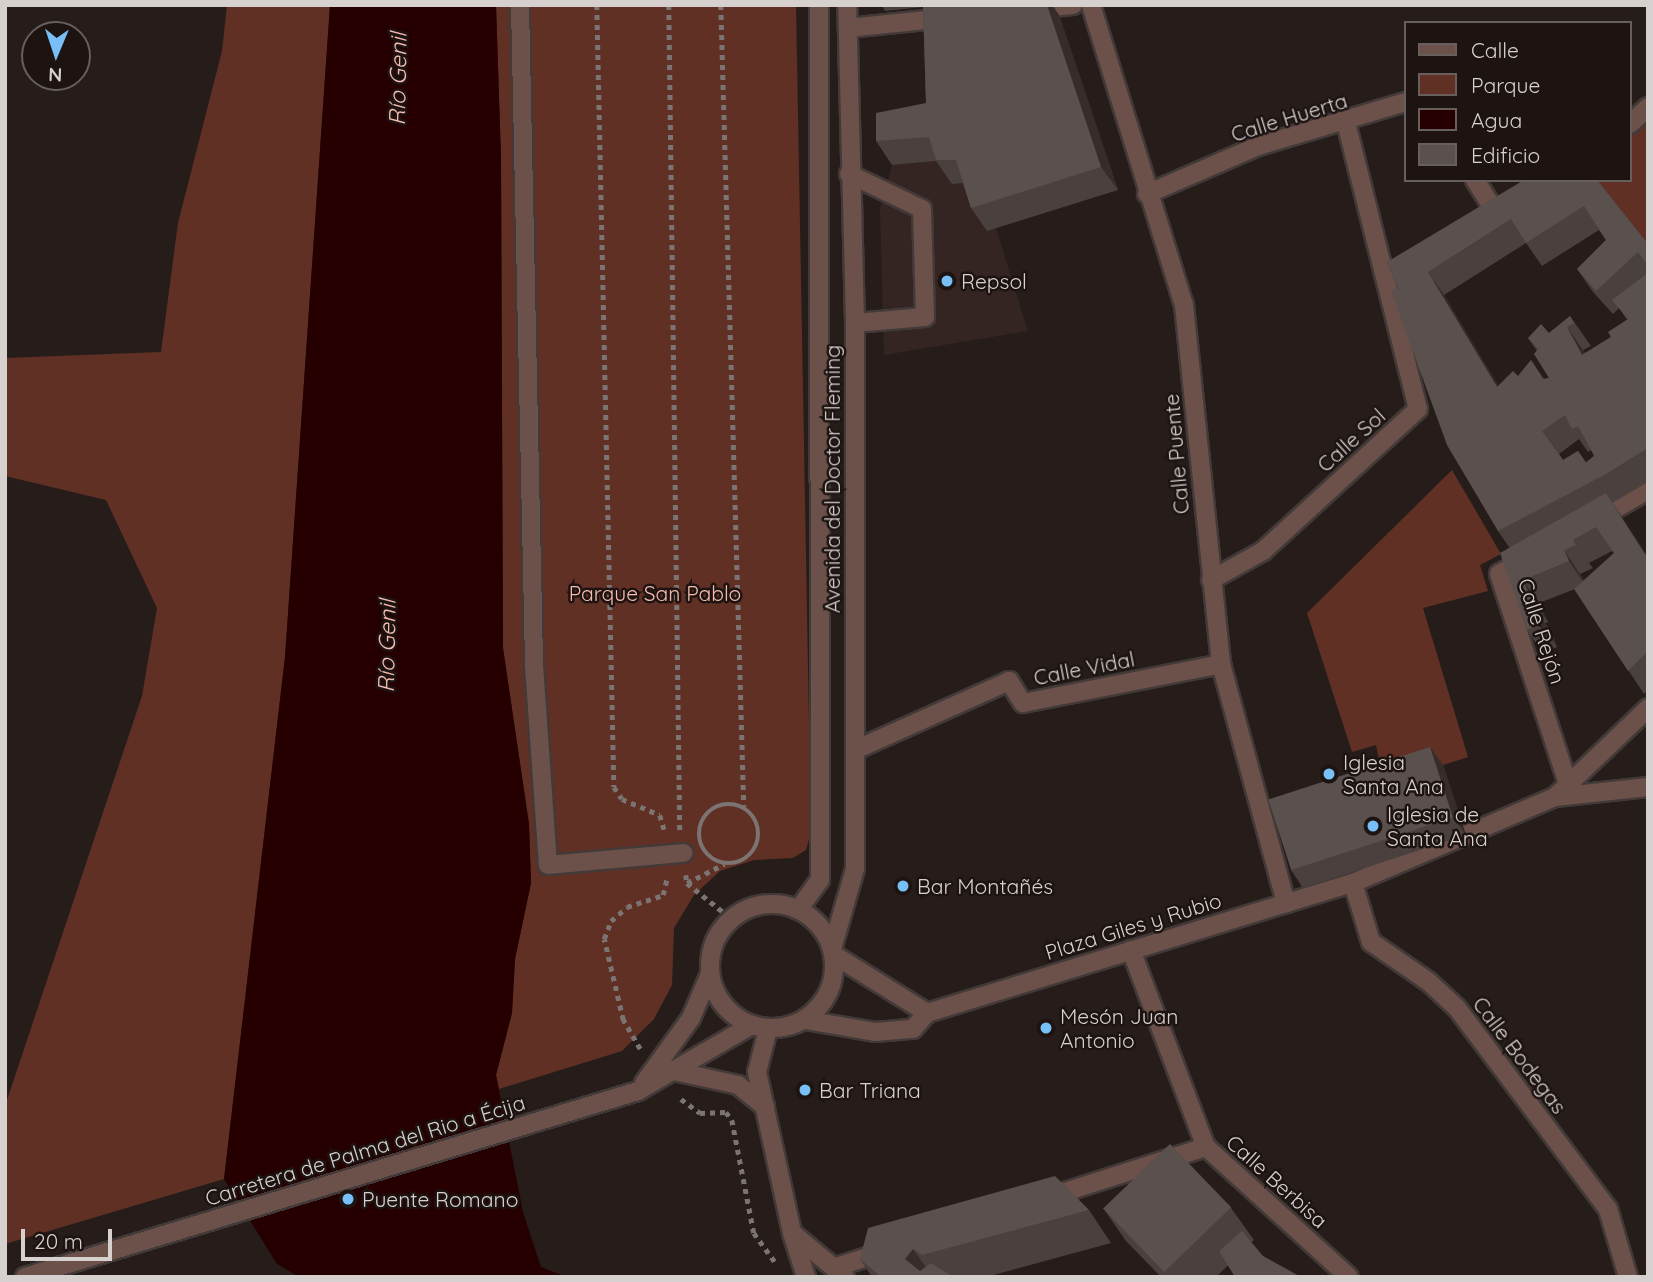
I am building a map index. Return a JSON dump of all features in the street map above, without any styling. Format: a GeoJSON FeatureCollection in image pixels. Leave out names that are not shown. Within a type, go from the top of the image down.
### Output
{"type":"FeatureCollection","features":[{"type":"Feature","properties":{"kind":"street"},"geometry":{"type":"LineString","coordinates":[[520,5],[534,665],[548,864],[674,854]]}},
{"type":"Feature","properties":{"kind":"street","name":"Avenida del Doctor Fleming"},"geometry":{"type":"LineString","coordinates":[[798,910],[820,880],[819,5]]}},
{"type":"Feature","properties":{"kind":"street","name":"Avenida del Doctor Fleming"},"geometry":{"type":"LineString","coordinates":[[833,952],[855,869],[855,323],[849,174],[847,5]]}},
{"type":"Feature","properties":{"kind":"street"},"geometry":{"type":"LineString","coordinates":[[1007,12],[1073,5]]}},
{"type":"Feature","properties":{"kind":"street","name":"Calle Puente"},"geometry":{"type":"LineString","coordinates":[[1091,5],[1147,194],[1184,305],[1210,580],[1221,664],[1286,904]]}},
{"type":"Feature","properties":{"kind":"street"},"geometry":{"type":"LineString","coordinates":[[848,28],[967,16]]}},
{"type":"Feature","properties":{"kind":"street","name":"Calle Huerta"},"geometry":{"type":"LineString","coordinates":[[1147,194],[1258,146],[1346,123],[1404,103]]}},
{"type":"Feature","properties":{"kind":"street"},"geometry":{"type":"LineString","coordinates":[[1632,122],[1648,107]]}},
{"type":"Feature","properties":{"kind":"street","name":"Calle Sol"},"geometry":{"type":"LineString","coordinates":[[1210,580],[1263,551],[1418,409],[1395,280],[1346,123]]}},
{"type":"Feature","properties":{"kind":"street"},"geometry":{"type":"LineString","coordinates":[[849,174],[922,209],[925,317],[855,323]]}},
{"type":"Feature","properties":{"kind":"street"},"geometry":{"type":"LineString","coordinates":[[1477,182],[1506,215],[1478,232]]}},
{"type":"Feature","properties":{"kind":"street"},"geometry":{"type":"LineString","coordinates":[[1577,531],[1648,490]]}},
{"type":"Feature","properties":{"kind":"street","name":"Calle Rejón"},"geometry":{"type":"LineString","coordinates":[[1544,550],[1499,574],[1568,784]]}},
{"type":"Feature","properties":{"kind":"street","name":"Calle Vidal"},"geometry":{"type":"LineString","coordinates":[[855,750],[1009,681],[1023,703],[1221,664]]}},
{"type":"Feature","properties":{"kind":"street"},"geometry":{"type":"LineString","coordinates":[[1555,797],[1648,708]]}},
{"type":"Feature","properties":{"kind":"street"},"geometry":{"type":"LineString","coordinates":[[1555,797],[1648,787]]}},
{"type":"Feature","properties":{"kind":"street","name":"Plaza Giles y Rubio"},"geometry":{"type":"LineString","coordinates":[[805,1020],[875,1032],[913,1029],[927,1013],[1353,883],[1555,797]]}},
{"type":"Feature","properties":{"kind":"street","name":"Calle Bodegas"},"geometry":{"type":"LineString","coordinates":[[1353,883],[1371,942],[1429,982],[1457,1008],[1608,1209],[1629,1277]]}},
{"type":"Feature","properties":{"kind":"street"},"geometry":{"type":"LineString","coordinates":[[765,1107],[738,1086],[665,1071],[710,974],[719,934],[732,919],[764,905],[798,910],[819,926],[833,952],[927,1013]]}},
{"type":"Feature","properties":{"kind":"street","name":"Calle Berbisa"},"geometry":{"type":"LineString","coordinates":[[1131,950],[1206,1147],[1349,1277]]}},
{"type":"Feature","properties":{"kind":"street"},"geometry":{"type":"LineString","coordinates":[[710,974],[724,1006],[760,1027],[805,1020],[830,991],[833,952]]}},
{"type":"Feature","properties":{"kind":"street"},"geometry":{"type":"LineString","coordinates":[[760,1027],[757,1072],[792,1233],[806,1277]]}},
{"type":"Feature","properties":{"kind":"street","name":"Carretera de Palma del Rio a Écija"},"geometry":{"type":"LineString","coordinates":[[25,1277],[638,1091],[665,1071],[760,1027]]}},
{"type":"Feature","properties":{"kind":"street"},"geometry":{"type":"LineString","coordinates":[[1034,1202],[1206,1147]]}},
{"type":"Feature","properties":{"kind":"street"},"geometry":{"type":"LineString","coordinates":[[792,1233],[841,1272],[902,1245]]}},
{"type":"Feature","properties":{"kind":"path"},"geometry":{"type":"LineString","coordinates":[[597,5],[614,787],[622,799],[660,816],[687,883],[732,919]]}},
{"type":"Feature","properties":{"kind":"path"},"geometry":{"type":"LineString","coordinates":[[669,5],[678,818],[674,854],[663,895],[627,908],[611,921],[604,939],[623,1020],[634,1044],[665,1071],[688,1108],[700,1113],[726,1112],[732,1120],[754,1233],[776,1264]]}},
{"type":"Feature","properties":{"kind":"path"},"geometry":{"type":"LineString","coordinates":[[687,883],[726,864],[746,859],[758,843],[757,822],[744,807],[721,5]]}},
{"type":"Feature","properties":{"kind":"path"},"geometry":{"type":"LineString","coordinates":[[726,864],[709,856],[699,830],[715,807],[744,807]]}},
{"type":"Feature","properties":{"kind":"shaded area","name":"Repsol"},"geometry":{"type":"Polygon","coordinates":[[[945,160],[972,183],[996,228],[1028,331],[884,355],[880,209],[892,165],[945,160]]]}},
{"type":"Feature","properties":{"kind":"green space"},"geometry":{"type":"Polygon","coordinates":[[[227,5],[330,5],[285,657],[224,1179],[5,1244],[5,1106],[142,696],[157,608],[106,500],[5,476],[5,358],[161,352],[178,223],[222,51],[227,5]]]}},
{"type":"Feature","properties":{"kind":"green space","name":"Parque San Pablo"},"geometry":{"type":"Polygon","coordinates":[[[496,5],[796,5],[811,832],[806,850],[793,858],[754,860],[720,871],[694,895],[674,928],[672,985],[654,1019],[622,1051],[499,1089],[496,1075],[512,1013],[515,959],[531,883],[529,824],[503,648],[501,158],[496,5]]]}},
{"type":"Feature","properties":{"kind":"green space"},"geometry":{"type":"Polygon","coordinates":[[[1648,117],[1648,254],[1586,182],[1632,182],[1632,129],[1648,117]]]}},
{"type":"Feature","properties":{"kind":"green space"},"geometry":{"type":"Polygon","coordinates":[[[1452,470],[1501,554],[1480,565],[1488,591],[1423,608],[1468,757],[1384,784],[1376,745],[1352,752],[1307,613],[1452,470]]]}},
{"type":"Feature","properties":{"kind":"water","name":"Río Genil"},"geometry":{"type":"Polygon","coordinates":[[[330,5],[496,5],[501,158],[503,648],[529,824],[531,883],[515,959],[512,1013],[496,1075],[523,1212],[541,1267],[567,1277],[299,1277],[277,1264],[224,1179],[285,657],[330,5]]]}},
{"type":"Feature","properties":{"kind":"building"},"geometry":{"type":"Polygon","coordinates":[[[923,5],[1047,5],[1101,167],[971,208],[956,160],[936,160],[929,137],[876,141],[876,113],[926,103],[923,5]]]}},
{"type":"Feature","properties":{"kind":"building"},"geometry":{"type":"Polygon","coordinates":[[[1521,182],[1599,182],[1648,244],[1648,266],[1638,252],[1596,291],[1577,269],[1606,240],[1584,206],[1526,243],[1511,219],[1428,272],[1497,387],[1513,371],[1518,376],[1531,360],[1543,379],[1549,378],[1534,354],[1538,349],[1528,338],[1541,324],[1549,333],[1570,316],[1574,323],[1567,327],[1582,355],[1611,337],[1608,332],[1628,319],[1612,300],[1648,273],[1648,448],[1606,474],[1498,531],[1447,445],[1391,291],[1398,288],[1387,262],[1521,182]],[[1565,415],[1542,431],[1563,460],[1578,451],[1586,463],[1594,456],[1597,461],[1578,426],[1572,429],[1565,415]]]}},
{"type":"Feature","properties":{"kind":"building"},"geometry":{"type":"Polygon","coordinates":[[[1606,493],[1648,559],[1648,651],[1628,671],[1574,589],[1614,553],[1596,527],[1573,540],[1576,545],[1564,550],[1569,561],[1523,580],[1531,599],[1521,603],[1525,613],[1535,610],[1540,623],[1527,630],[1500,553],[1606,493]]]}},
{"type":"Feature","properties":{"kind":"building","name":"Iglesia de Santa Ana"},"geometry":{"type":"Polygon","coordinates":[[[1430,747],[1453,817],[1291,870],[1268,800],[1430,747]]]}},
{"type":"Feature","properties":{"kind":"building"},"geometry":{"type":"Polygon","coordinates":[[[1170,1144],[1231,1207],[1164,1272],[1103,1209],[1170,1144]]]}},
{"type":"Feature","properties":{"kind":"building"},"geometry":{"type":"Polygon","coordinates":[[[1055,1176],[1089,1210],[922,1255],[913,1249],[905,1259],[920,1271],[931,1263],[953,1277],[881,1277],[860,1259],[868,1228],[1055,1176]]]}},
{"type":"Feature","properties":{"kind":"building"},"geometry":{"type":"Polygon","coordinates":[[[1242,1231],[1263,1256],[1301,1277],[1235,1277],[1219,1251],[1242,1231]]]}},
{"type":"Feature","properties":{"kind":"place","name":"Repsol"},"geometry":{"type":"Point","coordinates":[947,281]}},
{"type":"Feature","properties":{"kind":"place","name":"Iglesia Santa Ana"},"geometry":{"type":"Point","coordinates":[1329,774]}},
{"type":"Feature","properties":{"kind":"place","name":"Iglesia de Santa Ana"},"geometry":{"type":"Point","coordinates":[1373,826]}},
{"type":"Feature","properties":{"kind":"place","name":"Bar Montañés"},"geometry":{"type":"Point","coordinates":[903,886]}},
{"type":"Feature","properties":{"kind":"place","name":"Mesón Juan Antonio"},"geometry":{"type":"Point","coordinates":[1046,1028]}},
{"type":"Feature","properties":{"kind":"place","name":"Bar Triana"},"geometry":{"type":"Point","coordinates":[805,1090]}},
{"type":"Feature","properties":{"kind":"place","name":"Puente Romano"},"geometry":{"type":"Point","coordinates":[348,1199]}}]}
